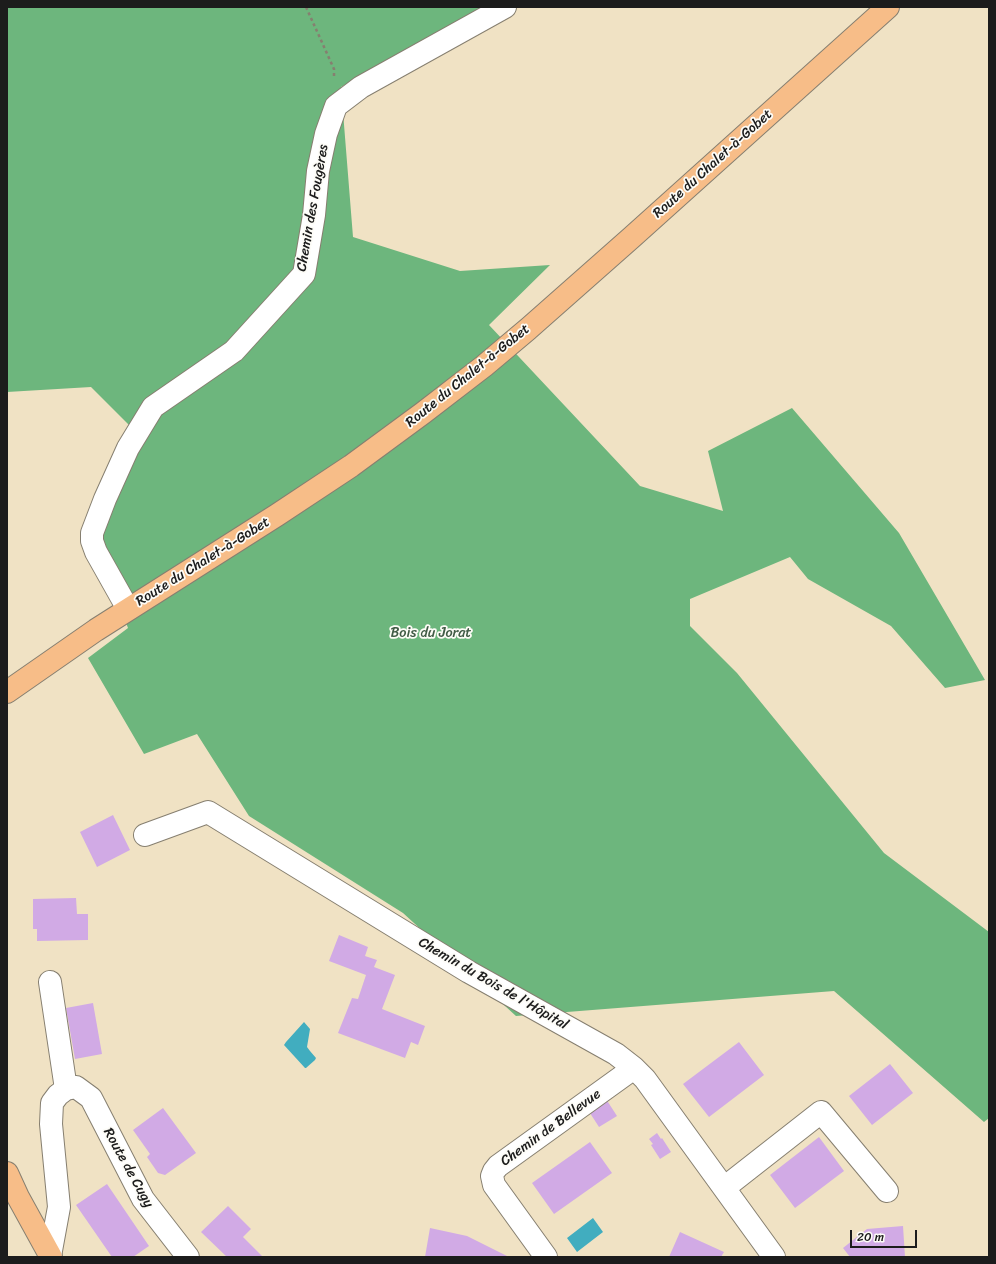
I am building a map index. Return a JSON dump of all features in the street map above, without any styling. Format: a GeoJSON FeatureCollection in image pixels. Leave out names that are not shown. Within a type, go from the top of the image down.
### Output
{"type":"FeatureCollection","features":[{"type":"Feature","properties":{"kind":"main road","name":"Route du Chalet-à-Gobet"},"geometry":{"type":"LineString","coordinates":[[7,692],[128,609],[277,515],[351,466],[484,366],[626,243],[888,7]]}},
{"type":"Feature","properties":{"kind":"main road"},"geometry":{"type":"LineString","coordinates":[[7,1173],[18,1197],[50,1256]]}},
{"type":"Feature","properties":{"kind":"street"},"geometry":{"type":"LineString","coordinates":[[336,106],[361,87],[505,7]]}},
{"type":"Feature","properties":{"kind":"street","name":"Chemin des Fougères"},"geometry":{"type":"LineString","coordinates":[[128,609],[96,552],[92,541],[92,533],[105,499],[128,448],[153,407],[234,351],[304,274],[314,215],[318,171],[326,134],[336,106]]}},
{"type":"Feature","properties":{"kind":"street","name":"Chemin du Bois de l'Hôpital"},"geometry":{"type":"LineString","coordinates":[[145,835],[208,812],[469,972],[616,1054],[646,1079],[774,1257]]}},
{"type":"Feature","properties":{"kind":"street"},"geometry":{"type":"LineString","coordinates":[[50,982],[66,1089],[58,1095],[52,1103],[51,1124],[58,1207],[50,1256]]}},
{"type":"Feature","properties":{"kind":"street","name":"Chemin de Bellevue"},"geometry":{"type":"LineString","coordinates":[[546,1257],[494,1185],[492,1176],[494,1171],[498,1166],[634,1068]]}},
{"type":"Feature","properties":{"kind":"street","name":"Route de Cugy"},"geometry":{"type":"LineString","coordinates":[[66,1089],[76,1087],[91,1098],[143,1199],[188,1257]]}},
{"type":"Feature","properties":{"kind":"street"},"geometry":{"type":"LineString","coordinates":[[724,1188],[821,1112],[887,1191]]}},
{"type":"Feature","properties":{"kind":"path"},"geometry":{"type":"LineString","coordinates":[[306,7],[334,69],[336,106]]}},
{"type":"Feature","properties":{"kind":"green space","name":"Bois du Jorat"},"geometry":{"type":"Polygon","coordinates":[[[7,7],[483,7],[341,87],[353,237],[460,271],[550,265],[489,325],[640,486],[723,511],[708,451],[792,408],[899,533],[985,680],[945,688],[891,626],[808,579],[790,557],[690,599],[690,626],[737,673],[884,853],[989,932],[989,1118],[984,1122],[834,991],[516,1016],[403,913],[249,816],[197,734],[144,754],[88,658],[128,628],[95,539],[141,437],[91,387],[7,392],[7,7]]]}},
{"type":"Feature","properties":{"kind":"water"},"geometry":{"type":"Polygon","coordinates":[[[304,1022],[310,1029],[307,1047],[316,1058],[306,1068],[284,1045],[304,1022]]]}},
{"type":"Feature","properties":{"kind":"water"},"geometry":{"type":"Polygon","coordinates":[[[593,1218],[603,1232],[577,1252],[567,1238],[593,1218]]]}},
{"type":"Feature","properties":{"kind":"building"},"geometry":{"type":"Polygon","coordinates":[[[113,815],[130,850],[97,867],[80,832],[113,815]]]}},
{"type":"Feature","properties":{"kind":"building"},"geometry":{"type":"Polygon","coordinates":[[[76,898],[77,914],[88,914],[88,940],[37,941],[37,929],[33,929],[33,899],[76,898]]]}},
{"type":"Feature","properties":{"kind":"building"},"geometry":{"type":"Polygon","coordinates":[[[339,935],[368,947],[365,956],[377,960],[374,967],[395,975],[382,1009],[425,1026],[418,1045],[411,1042],[405,1058],[338,1033],[352,998],[358,999],[366,975],[329,961],[339,935]]]}},
{"type":"Feature","properties":{"kind":"building"},"geometry":{"type":"Polygon","coordinates":[[[93,1003],[102,1054],[75,1059],[66,1008],[93,1003]]]}},
{"type":"Feature","properties":{"kind":"building"},"geometry":{"type":"Polygon","coordinates":[[[739,1042],[764,1075],[709,1117],[683,1084],[739,1042]]]}},
{"type":"Feature","properties":{"kind":"building"},"geometry":{"type":"Polygon","coordinates":[[[890,1064],[913,1093],[872,1125],[849,1096],[890,1064]]]}},
{"type":"Feature","properties":{"kind":"building"},"geometry":{"type":"Polygon","coordinates":[[[606,1099],[617,1116],[599,1127],[588,1110],[606,1099]]]}},
{"type":"Feature","properties":{"kind":"building"},"geometry":{"type":"Polygon","coordinates":[[[163,1108],[196,1153],[165,1175],[158,1173],[147,1157],[150,1154],[133,1130],[163,1108]]]}},
{"type":"Feature","properties":{"kind":"building"},"geometry":{"type":"Polygon","coordinates":[[[657,1133],[671,1152],[660,1159],[649,1139],[657,1133]]]}},
{"type":"Feature","properties":{"kind":"building"},"geometry":{"type":"Polygon","coordinates":[[[819,1137],[844,1171],[795,1208],[770,1175],[819,1137]]]}},
{"type":"Feature","properties":{"kind":"building"},"geometry":{"type":"Polygon","coordinates":[[[590,1142],[612,1173],[554,1214],[532,1183],[590,1142]]]}},
{"type":"Feature","properties":{"kind":"building"},"geometry":{"type":"Polygon","coordinates":[[[107,1184],[149,1246],[133,1257],[112,1257],[76,1205],[107,1184]]]}},
{"type":"Feature","properties":{"kind":"building"},"geometry":{"type":"Polygon","coordinates":[[[228,1206],[251,1229],[243,1237],[263,1257],[227,1257],[201,1232],[228,1206]]]}},
{"type":"Feature","properties":{"kind":"building"},"geometry":{"type":"Polygon","coordinates":[[[903,1226],[905,1257],[850,1257],[843,1248],[867,1229],[903,1226]]]}},
{"type":"Feature","properties":{"kind":"building"},"geometry":{"type":"Polygon","coordinates":[[[430,1228],[467,1236],[509,1257],[425,1257],[430,1228]]]}},
{"type":"Feature","properties":{"kind":"building"},"geometry":{"type":"Polygon","coordinates":[[[680,1232],[724,1252],[721,1257],[669,1257],[680,1232]]]}}]}
